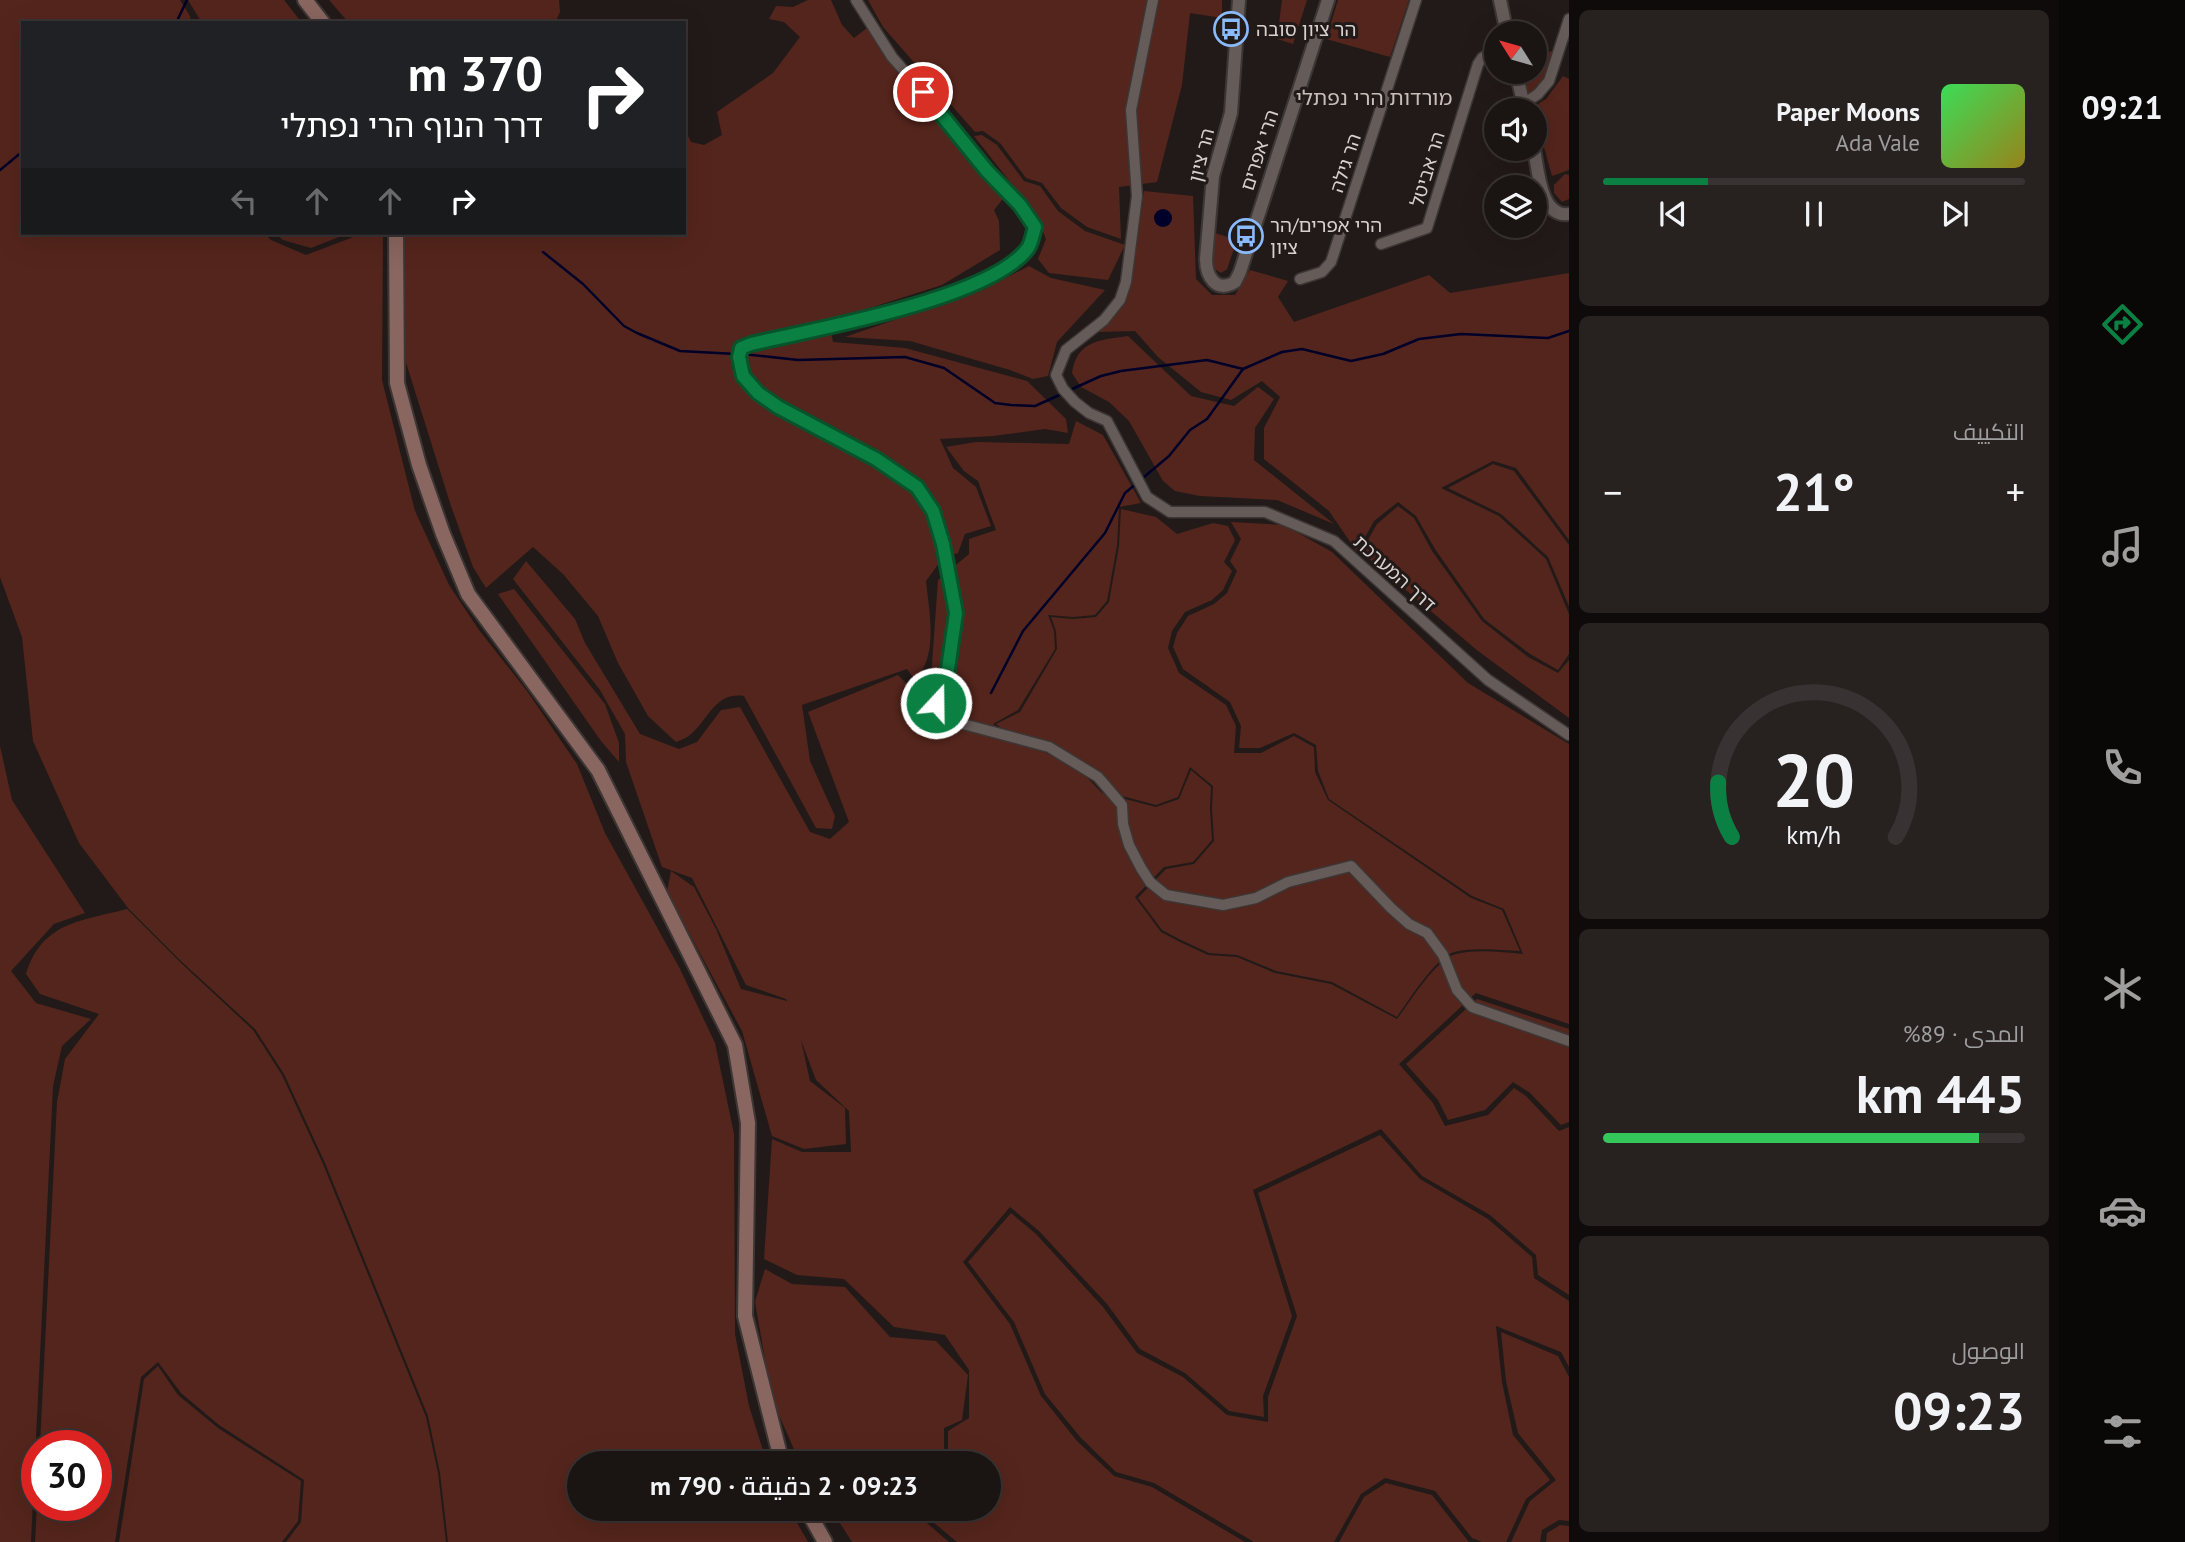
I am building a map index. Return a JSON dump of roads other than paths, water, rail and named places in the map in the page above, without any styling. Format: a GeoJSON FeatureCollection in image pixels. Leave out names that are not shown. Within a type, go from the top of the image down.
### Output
{"type":"FeatureCollection","features":[{"type":"Feature","properties":{"kind":"main road"},"geometry":{"type":"LineString","coordinates":[[305,0],[321,21]]}},
{"type":"Feature","properties":{"kind":"main road"},"geometry":{"type":"LineString","coordinates":[[396,235],[397,383],[419,465],[468,594],[598,770],[735,1045],[748,1123],[745,1316],[779,1451]]}},
{"type":"Feature","properties":{"kind":"main road"},"geometry":{"type":"LineString","coordinates":[[813,1521],[825,1542]]}},
{"type":"Feature","properties":{"kind":"street"},"geometry":{"type":"LineString","coordinates":[[856,0],[892,57],[939,110],[987,171],[1020,205],[1035,227],[1029,247],[1010,264],[967,288],[905,307],[751,344],[741,348],[739,357],[743,376],[758,393],[778,407],[876,459],[917,487],[933,511],[943,544],[956,613],[947,676],[942,682],[936,703],[952,721],[1049,747],[1098,777],[1122,805],[1123,824],[1140,869],[1166,895],[1223,905],[1256,898],[1288,882],[1351,866],[1409,924],[1427,933],[1443,955],[1457,990],[1472,1007],[1569,1041]]}},
{"type":"Feature","properties":{"kind":"street","name":"דרך המערכת"},"geometry":{"type":"LineString","coordinates":[[1153,0],[1131,110],[1137,196],[1126,282],[1120,300],[1104,320],[1066,350],[1056,375],[1063,389],[1089,413],[1107,421],[1147,497],[1158,505],[1170,512],[1265,512],[1334,541],[1488,680],[1569,735]]}},
{"type":"Feature","properties":{"kind":"street","name":"הר ציון"},"geometry":{"type":"LineString","coordinates":[[1239,0],[1231,113],[1213,176],[1206,268],[1210,279],[1224,287],[1235,282],[1240,272]]}},
{"type":"Feature","properties":{"kind":"street","name":"הרי אפרים"},"geometry":{"type":"LineString","coordinates":[[1240,272],[1328,0]]}},
{"type":"Feature","properties":{"kind":"street","name":"הר גילה"},"geometry":{"type":"LineString","coordinates":[[1300,279],[1322,272],[1331,262],[1416,0]]}},
{"type":"Feature","properties":{"kind":"street"},"geometry":{"type":"LineString","coordinates":[[1500,0],[1504,21]]}},
{"type":"Feature","properties":{"kind":"street"},"geometry":{"type":"LineString","coordinates":[[1534,98],[1549,81],[1569,19]]}},
{"type":"Feature","properties":{"kind":"street","name":"הר אביטל"},"geometry":{"type":"LineString","coordinates":[[1381,244],[1427,228],[1478,64],[1484,57]]}},
{"type":"Feature","properties":{"kind":"street"},"geometry":{"type":"LineString","coordinates":[[1537,161],[1550,208],[1562,215],[1569,214]]}},
{"type":"Feature","properties":{"kind":"water"},"geometry":{"type":"Polygon","coordinates":[[[1163,209],[1169,212],[1172,218],[1169,224],[1163,227],[1157,224],[1154,218],[1157,212],[1163,209]]]}},
{"type":"Feature","properties":{"kind":"waterway"},"geometry":{"type":"LineString","coordinates":[[177,21],[187,0]]}},
{"type":"Feature","properties":{"kind":"waterway"},"geometry":{"type":"LineString","coordinates":[[0,170],[21,153]]}},
{"type":"Feature","properties":{"kind":"waterway"},"geometry":{"type":"LineString","coordinates":[[543,252],[583,284],[624,326],[637,333],[680,351],[736,354]]}},
{"type":"Feature","properties":{"kind":"waterway"},"geometry":{"type":"LineString","coordinates":[[1070,390],[1101,376],[1121,371],[1207,360],[1243,369],[1282,352],[1302,349],[1351,361],[1383,354],[1419,339],[1461,334],[1548,338],[1569,331]]}},
{"type":"Feature","properties":{"kind":"waterway"},"geometry":{"type":"LineString","coordinates":[[743,354],[798,360],[905,357],[944,368],[995,403],[1011,405],[1035,406],[1064,393]]}},
{"type":"Feature","properties":{"kind":"waterway"},"geometry":{"type":"LineString","coordinates":[[991,693],[1023,631],[1105,533],[1125,493],[1169,456],[1190,430],[1207,419],[1243,369]]}},
{"type":"Feature","properties":{"kind":"place","name":"הר ציון סובה"},"geometry":{"type":"Point","coordinates":[1231,29]}},
{"type":"Feature","properties":{"kind":"place","name":"הרי אפרים/הר ציון"},"geometry":{"type":"Point","coordinates":[1246,236]}},
{"type":"Feature","properties":{"kind":"district","name":"מורדות הרי נפתלי"},"geometry":{"type":"Point","coordinates":[1374,97]}}]}
